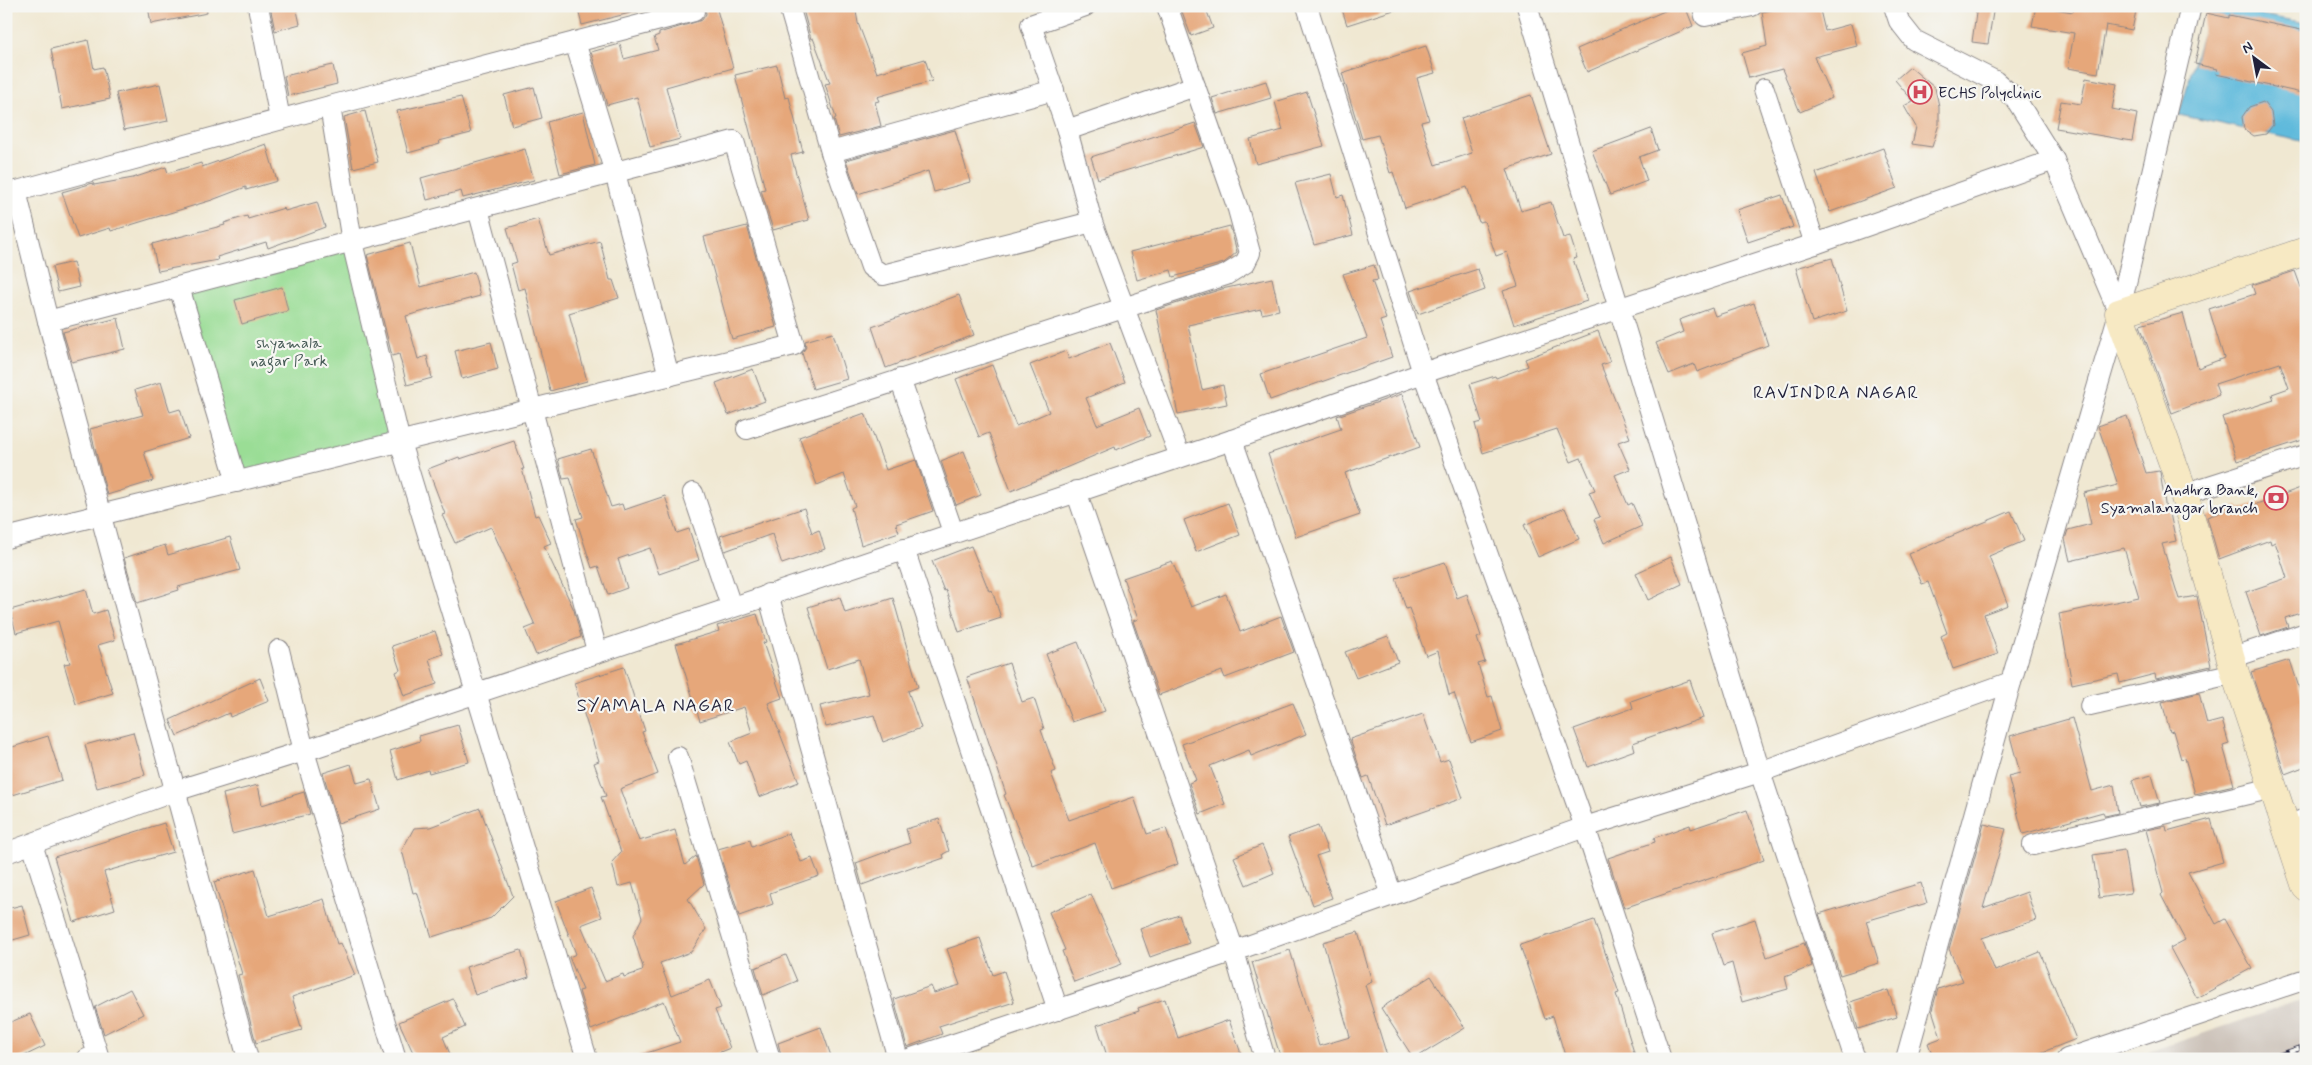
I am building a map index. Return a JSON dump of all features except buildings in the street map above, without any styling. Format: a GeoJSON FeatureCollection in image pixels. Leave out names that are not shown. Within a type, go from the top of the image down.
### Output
{"type":"FeatureCollection","features":[{"type":"Feature","properties":{"kind":"street"},"geometry":{"type":"LineString","coordinates":[[258,6],[280,119]]}},
{"type":"Feature","properties":{"kind":"street"},"geometry":{"type":"LineString","coordinates":[[789,6],[831,152],[870,267],[883,275],[1092,222]]}},
{"type":"Feature","properties":{"kind":"street"},"geometry":{"type":"LineString","coordinates":[[1085,6],[1031,25],[1067,130],[1092,222],[1180,456]]}},
{"type":"Feature","properties":{"kind":"street"},"geometry":{"type":"LineString","coordinates":[[747,429],[1226,275],[1245,263],[1250,253],[1238,208],[1167,6]]}},
{"type":"Feature","properties":{"kind":"street"},"geometry":{"type":"LineString","coordinates":[[1307,6],[1423,373],[1585,827],[1662,1059]]}},
{"type":"Feature","properties":{"kind":"street"},"geometry":{"type":"LineString","coordinates":[[1527,6],[1760,772],[1855,1059]]}},
{"type":"Feature","properties":{"kind":"street"},"geometry":{"type":"LineString","coordinates":[[1703,6],[1705,16],[1752,6]]}},
{"type":"Feature","properties":{"kind":"street"},"geometry":{"type":"LineString","coordinates":[[1894,6],[1899,21],[1914,40],[1996,81],[2015,98],[2054,160],[2119,313],[2184,494],[2233,666],[2273,788],[2296,822],[2306,887]]}},
{"type":"Feature","properties":{"kind":"street"},"geometry":{"type":"LineString","coordinates":[[1906,1059],[2011,682],[2119,313],[2191,6]]}},
{"type":"Feature","properties":{"kind":"street"},"geometry":{"type":"LineString","coordinates":[[248,1059],[48,321],[11,192],[280,119],[694,11]]}},
{"type":"Feature","properties":{"kind":"street"},"geometry":{"type":"LineString","coordinates":[[574,42],[615,173],[669,376]]}},
{"type":"Feature","properties":{"kind":"street"},"geometry":{"type":"LineString","coordinates":[[1067,130],[1195,86]]}},
{"type":"Feature","properties":{"kind":"street"},"geometry":{"type":"LineString","coordinates":[[1764,89],[1815,244]]}},
{"type":"Feature","properties":{"kind":"street"},"geometry":{"type":"LineString","coordinates":[[831,152],[1054,90]]}},
{"type":"Feature","properties":{"kind":"street"},"geometry":{"type":"LineString","coordinates":[[330,106],[352,242],[400,442],[587,1059]]}},
{"type":"Feature","properties":{"kind":"street"},"geometry":{"type":"LineString","coordinates":[[6,538],[794,345],[734,141],[48,321]]}},
{"type":"Feature","properties":{"kind":"street"},"geometry":{"type":"LineString","coordinates":[[6,853],[175,791],[304,751],[904,548],[1232,440],[1423,373],[1815,244],[2054,160]]}},
{"type":"Feature","properties":{"kind":"street"},"geometry":{"type":"LineString","coordinates":[[478,209],[598,651]]}},
{"type":"Feature","properties":{"kind":"street"},"geometry":{"type":"LineString","coordinates":[[2119,313],[2306,251]]}},
{"type":"Feature","properties":{"kind":"street"},"geometry":{"type":"LineString","coordinates":[[179,287],[237,482]]}},
{"type":"Feature","properties":{"kind":"street"},"geometry":{"type":"LineString","coordinates":[[900,379],[953,532]]}},
{"type":"Feature","properties":{"kind":"street"},"geometry":{"type":"LineString","coordinates":[[1232,440],[1392,895]]}},
{"type":"Feature","properties":{"kind":"street"},"geometry":{"type":"LineString","coordinates":[[2184,494],[2306,455]]}},
{"type":"Feature","properties":{"kind":"street"},"geometry":{"type":"LineString","coordinates":[[1076,491],[1234,951],[1265,1059]]}},
{"type":"Feature","properties":{"kind":"street"},"geometry":{"type":"LineString","coordinates":[[693,493],[731,606]]}},
{"type":"Feature","properties":{"kind":"street"},"geometry":{"type":"LineString","coordinates":[[904,548],[1058,1010]]}},
{"type":"Feature","properties":{"kind":"street"},"geometry":{"type":"LineString","coordinates":[[768,594],[898,1059]]}},
{"type":"Feature","properties":{"kind":"street"},"geometry":{"type":"LineString","coordinates":[[2090,706],[2233,666],[2306,634]]}},
{"type":"Feature","properties":{"kind":"street"},"geometry":{"type":"LineString","coordinates":[[279,650],[304,751],[396,1059]]}},
{"type":"Feature","properties":{"kind":"street"},"geometry":{"type":"LineString","coordinates":[[910,1059],[1234,951],[1585,827],[1760,772],[2011,682]]}},
{"type":"Feature","properties":{"kind":"street"},"geometry":{"type":"LineString","coordinates":[[678,757],[770,1059]]}},
{"type":"Feature","properties":{"kind":"street"},"geometry":{"type":"LineString","coordinates":[[2033,845],[2273,788]]}},
{"type":"Feature","properties":{"kind":"street"},"geometry":{"type":"LineString","coordinates":[[32,844],[98,1055],[87,1059]]}},
{"type":"Feature","properties":{"kind":"street"},"geometry":{"type":"LineString","coordinates":[[2067,1059],[2306,979]]}},
{"type":"Feature","properties":{"kind":"shaded area"},"geometry":{"type":"Polygon","coordinates":[[[2306,999],[2306,1059],[2127,1059],[2306,999]]]}},
{"type":"Feature","properties":{"kind":"green space","name":"shyamala nagar Park"},"geometry":{"type":"Polygon","coordinates":[[[352,242],[400,442],[237,482],[179,287],[352,242]]]}},
{"type":"Feature","properties":{"kind":"water"},"geometry":{"type":"Polygon","coordinates":[[[2210,6],[2306,23],[2306,142],[2179,115],[2210,6]]]}},
{"type":"Feature","properties":{"kind":"railway"},"geometry":{"type":"LineString","coordinates":[[2268,1059],[2306,1046]]}},
{"type":"Feature","properties":{"kind":"place","name":"ECHS Polyclinic"},"geometry":{"type":"Point","coordinates":[1920,92]}},
{"type":"Feature","properties":{"kind":"place","name":"Andhra Bank, Syamalanagar branch"},"geometry":{"type":"Point","coordinates":[2276,498]}},
{"type":"Feature","properties":{"kind":"district","name":"RAVINDRA NAGAR"},"geometry":{"type":"Point","coordinates":[1836,392]}},
{"type":"Feature","properties":{"kind":"district","name":"SYAMALA NAGAR"},"geometry":{"type":"Point","coordinates":[656,705]}}]}
